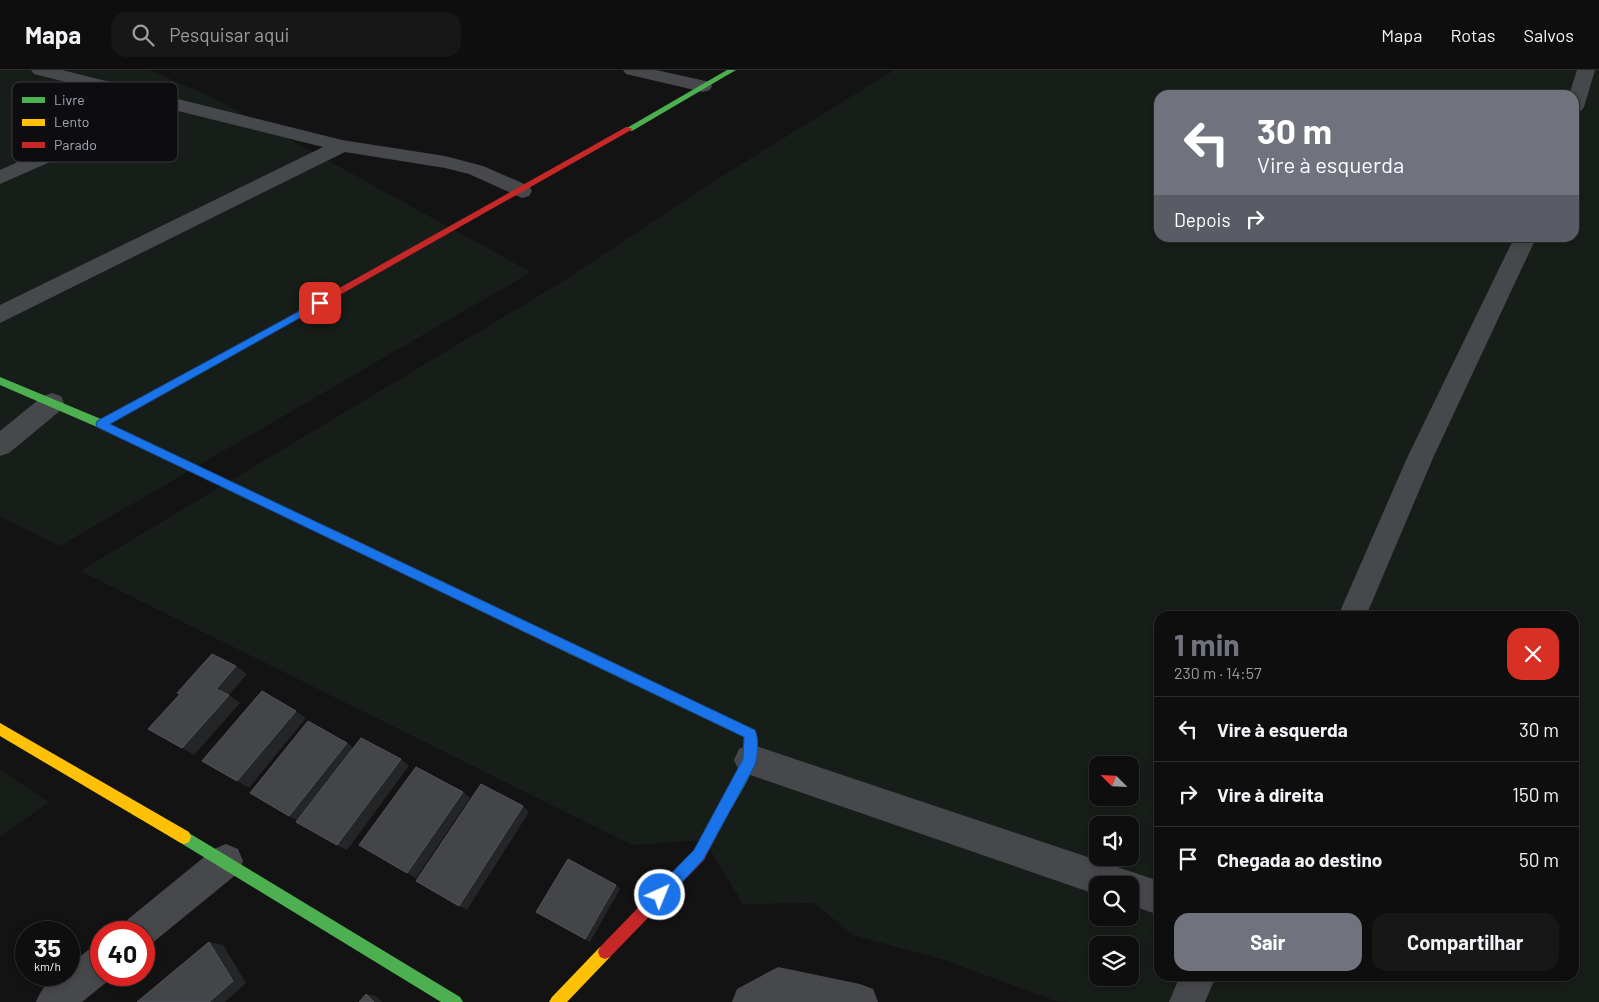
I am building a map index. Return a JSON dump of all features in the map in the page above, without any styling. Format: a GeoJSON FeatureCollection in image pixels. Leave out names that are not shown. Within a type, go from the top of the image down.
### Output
{"type":"FeatureCollection","features":[{"type":"Feature","properties":{"kind":"street"},"geometry":{"type":"LineString","coordinates":[[40,70],[88,82]]}},
{"type":"Feature","properties":{"kind":"street"},"geometry":{"type":"LineString","coordinates":[[632,70],[703,86]]}},
{"type":"Feature","properties":{"kind":"street"},"geometry":{"type":"LineString","coordinates":[[101,424],[522,191],[732,70]]}},
{"type":"Feature","properties":{"kind":"street"},"geometry":{"type":"LineString","coordinates":[[1579,92],[1586,70]]}},
{"type":"Feature","properties":{"kind":"street"},"geometry":{"type":"LineString","coordinates":[[178,104],[342,146],[445,162],[476,170],[522,191]]}},
{"type":"Feature","properties":{"kind":"street"},"geometry":{"type":"LineString","coordinates":[[0,315],[342,146]]}},
{"type":"Feature","properties":{"kind":"street"},"geometry":{"type":"LineString","coordinates":[[0,178],[36,162]]}},
{"type":"Feature","properties":{"kind":"street"},"geometry":{"type":"LineString","coordinates":[[1354,611],[1420,458],[1523,242]]}},
{"type":"Feature","properties":{"kind":"street"},"geometry":{"type":"LineString","coordinates":[[0,381],[101,424],[750,734],[750,760],[698,855],[558,1002]]}},
{"type":"Feature","properties":{"kind":"street"},"geometry":{"type":"LineString","coordinates":[[0,446],[52,403]]}},
{"type":"Feature","properties":{"kind":"street"},"geometry":{"type":"LineString","coordinates":[[0,729],[226,861],[455,1002]]}},
{"type":"Feature","properties":{"kind":"street"},"geometry":{"type":"LineString","coordinates":[[750,760],[1093,876]]}},
{"type":"Feature","properties":{"kind":"street"},"geometry":{"type":"LineString","coordinates":[[152,921],[226,861]]}},
{"type":"Feature","properties":{"kind":"street"},"geometry":{"type":"LineString","coordinates":[[1139,891],[1154,896]]}},
{"type":"Feature","properties":{"kind":"street"},"geometry":{"type":"LineString","coordinates":[[54,1002],[90,973]]}},
{"type":"Feature","properties":{"kind":"street"},"geometry":{"type":"LineString","coordinates":[[1186,1002],[1196,981]]}},
{"type":"Feature","properties":{"kind":"street"},"geometry":{"type":"LineString","coordinates":[[750,1002],[778,986],[860,1002]]}},
{"type":"Feature","properties":{"kind":"shaded area"},"geometry":{"type":"Polygon","coordinates":[[[0,70],[149,70],[177,82],[12,82],[12,162],[178,162],[178,82],[214,98],[531,272],[60,546],[0,517],[0,70]]]}},
{"type":"Feature","properties":{"kind":"shaded area"},"geometry":{"type":"Polygon","coordinates":[[[894,70],[1599,70],[1599,1002],[1066,1002],[1053,1000],[944,960],[853,935],[814,903],[743,904],[704,840],[632,845],[80,571],[562,282],[714,181],[894,70]]]}},
{"type":"Feature","properties":{"kind":"shaded area"},"geometry":{"type":"Polygon","coordinates":[[[0,769],[49,802],[0,837],[0,769]]]}},
{"type":"Feature","properties":{"kind":"building"},"geometry":{"type":"Polygon","coordinates":[[[212,654],[236,666],[216,689],[229,695],[182,748],[148,729],[180,694],[177,693],[212,654]]]}},
{"type":"Feature","properties":{"kind":"building"},"geometry":{"type":"Polygon","coordinates":[[[262,691],[296,711],[237,781],[202,761],[262,691]]]}},
{"type":"Feature","properties":{"kind":"building"},"geometry":{"type":"Polygon","coordinates":[[[308,721],[347,743],[289,816],[250,793],[308,721]]]}},
{"type":"Feature","properties":{"kind":"building"},"geometry":{"type":"Polygon","coordinates":[[[361,738],[401,759],[337,845],[296,822],[361,738]]]}},
{"type":"Feature","properties":{"kind":"building"},"geometry":{"type":"Polygon","coordinates":[[[416,767],[463,792],[407,873],[359,845],[416,767]]]}},
{"type":"Feature","properties":{"kind":"building"},"geometry":{"type":"Polygon","coordinates":[[[481,784],[523,806],[459,906],[416,881],[481,784]]]}},
{"type":"Feature","properties":{"kind":"building"},"geometry":{"type":"Polygon","coordinates":[[[568,859],[616,885],[585,939],[536,912],[568,859]]]}},
{"type":"Feature","properties":{"kind":"building"},"geometry":{"type":"Polygon","coordinates":[[[209,942],[233,981],[209,1002],[137,1002],[209,942]]]}},
{"type":"Feature","properties":{"kind":"building"},"geometry":{"type":"Polygon","coordinates":[[[366,994],[374,1002],[359,1002],[366,994]]]}},
{"type":"Feature","properties":{"kind":"traffic: fast"},"geometry":{"type":"LineString","coordinates":[[629,129],[732,70]]}},
{"type":"Feature","properties":{"kind":"traffic: fast"},"geometry":{"type":"LineString","coordinates":[[101,424],[289,320]]}},
{"type":"Feature","properties":{"kind":"traffic: fast"},"geometry":{"type":"LineString","coordinates":[[0,381],[101,424],[336,536]]}},
{"type":"Feature","properties":{"kind":"traffic: fast"},"geometry":{"type":"LineString","coordinates":[[572,649],[750,734],[750,760],[727,803]]}},
{"type":"Feature","properties":{"kind":"traffic: fast"},"geometry":{"type":"LineString","coordinates":[[184,837],[455,1002]]}},
{"type":"Feature","properties":{"kind":"traffic: slow"},"geometry":{"type":"LineString","coordinates":[[336,536],[572,649]]}},
{"type":"Feature","properties":{"kind":"traffic: slow"},"geometry":{"type":"LineString","coordinates":[[0,729],[184,837]]}},
{"type":"Feature","properties":{"kind":"traffic: slow"},"geometry":{"type":"LineString","coordinates":[[557,1002],[605,952]]}},
{"type":"Feature","properties":{"kind":"traffic: jam"},"geometry":{"type":"LineString","coordinates":[[289,320],[629,129]]}},
{"type":"Feature","properties":{"kind":"traffic: jam"},"geometry":{"type":"LineString","coordinates":[[605,952],[699,855],[727,803]]}},
{"type":"Feature","properties":{"kind":"route"},"geometry":{"type":"LineString","coordinates":[[320,303],[101,424],[750,734],[750,760],[698,855],[660,895]]}}]}
